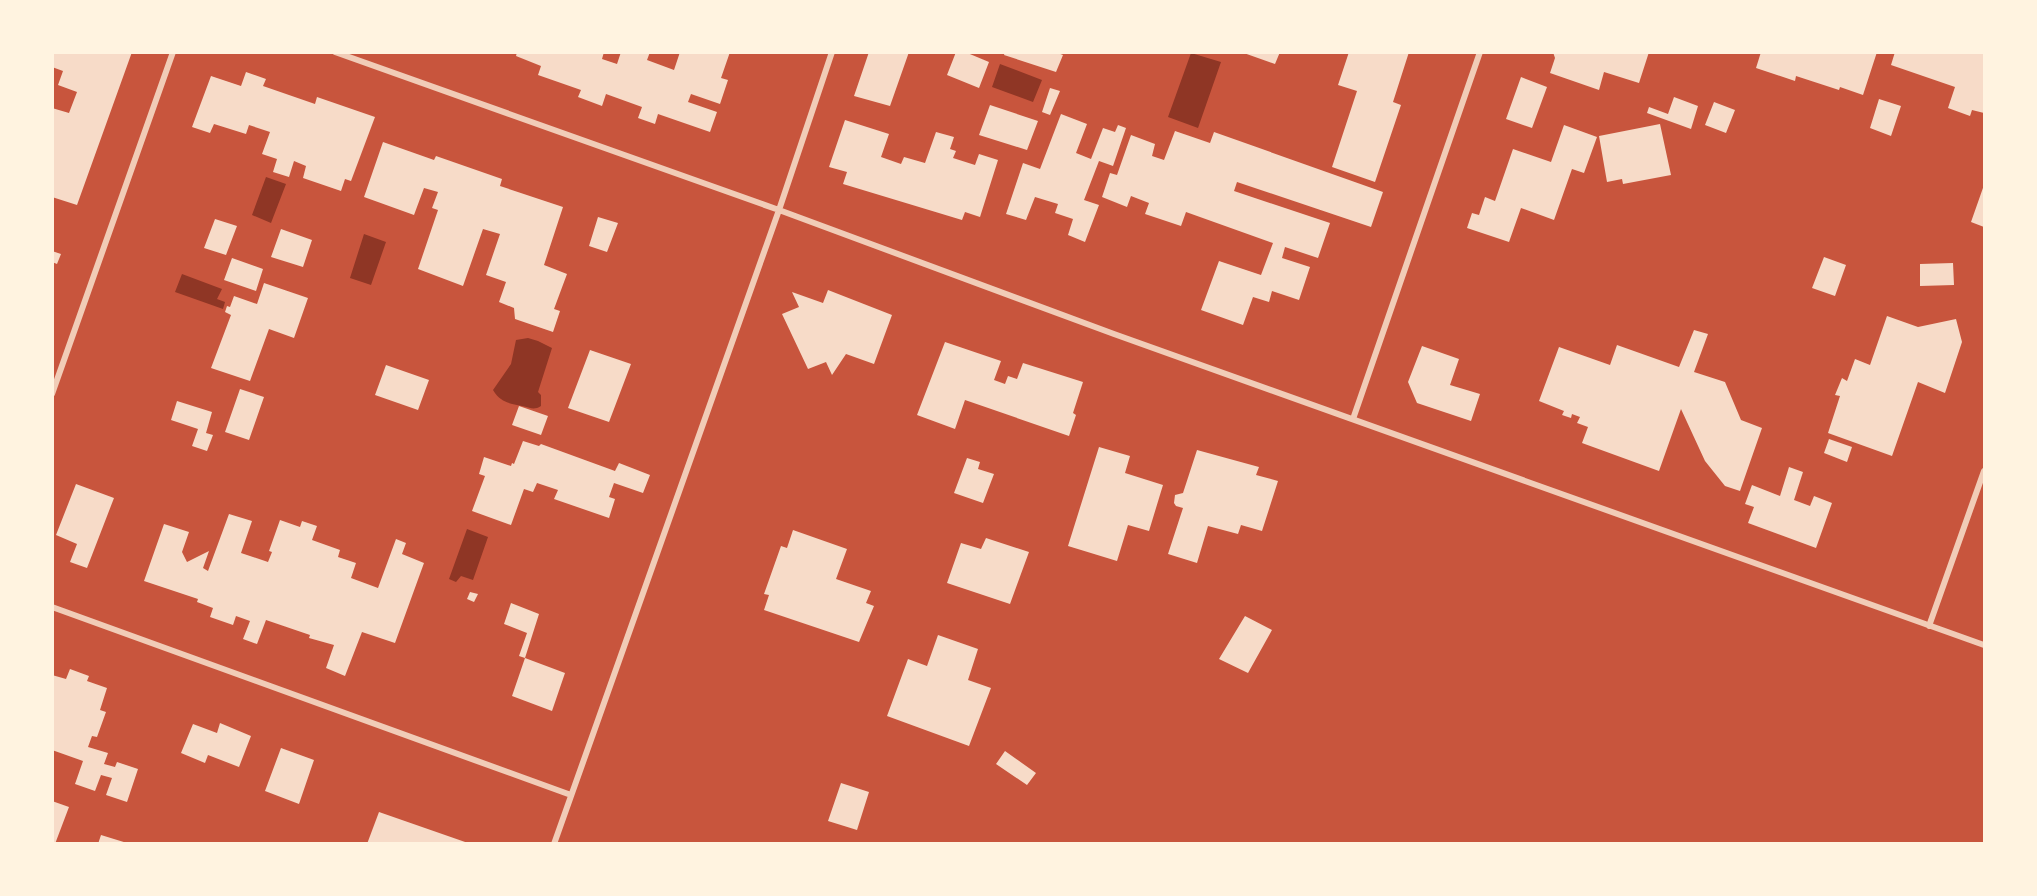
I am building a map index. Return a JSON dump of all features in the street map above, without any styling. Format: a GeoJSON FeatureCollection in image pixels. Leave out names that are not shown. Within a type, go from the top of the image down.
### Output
{"type":"FeatureCollection","features":[{"type":"Feature","properties":{"kind":"street"},"geometry":{"type":"LineString","coordinates":[[52,394],[173,52]]}},
{"type":"Feature","properties":{"kind":"street"},"geometry":{"type":"LineString","coordinates":[[336,52],[779,210],[1114,334],[1984,645]]}},
{"type":"Feature","properties":{"kind":"street"},"geometry":{"type":"LineString","coordinates":[[555,843],[779,210],[832,52]]}},
{"type":"Feature","properties":{"kind":"street"},"geometry":{"type":"LineString","coordinates":[[1353,419],[1480,52]]}},
{"type":"Feature","properties":{"kind":"street"},"geometry":{"type":"LineString","coordinates":[[1929,626],[1984,471]]}},
{"type":"Feature","properties":{"kind":"street"},"geometry":{"type":"LineString","coordinates":[[52,607],[571,795]]}},
{"type":"Feature","properties":{"kind":"shaded area"},"geometry":{"type":"Polygon","coordinates":[[[1191,53],[1221,62],[1198,128],[1168,117],[1191,53]]]}},
{"type":"Feature","properties":{"kind":"shaded area"},"geometry":{"type":"Polygon","coordinates":[[[1000,64],[1042,80],[1033,102],[992,87],[1000,64]]]}},
{"type":"Feature","properties":{"kind":"shaded area"},"geometry":{"type":"Polygon","coordinates":[[[266,177],[286,184],[271,223],[252,215],[266,177]]]}},
{"type":"Feature","properties":{"kind":"shaded area"},"geometry":{"type":"Polygon","coordinates":[[[364,234],[386,242],[371,285],[350,278],[364,234]]]}},
{"type":"Feature","properties":{"kind":"shaded area"},"geometry":{"type":"Polygon","coordinates":[[[182,274],[222,289],[217,299],[225,302],[223,309],[175,292],[182,274]]]}},
{"type":"Feature","properties":{"kind":"shaded area"},"geometry":{"type":"Polygon","coordinates":[[[528,338],[552,348],[538,392],[541,395],[541,406],[534,408],[506,402],[499,398],[493,390],[511,364],[516,340],[528,338]]]}},
{"type":"Feature","properties":{"kind":"shaded area"},"geometry":{"type":"Polygon","coordinates":[[[467,529],[488,537],[473,580],[461,576],[456,582],[449,579],[467,529]]]}},
{"type":"Feature","properties":{"kind":"building"},"geometry":{"type":"Polygon","coordinates":[[[52,52],[132,52],[77,205],[52,197],[52,108],[69,113],[77,92],[58,85],[63,71],[52,67],[52,52]]]}},
{"type":"Feature","properties":{"kind":"building"},"geometry":{"type":"Polygon","coordinates":[[[517,52],[604,52],[602,59],[617,64],[621,52],[650,52],[647,60],[674,70],[680,52],[730,52],[721,78],[728,80],[720,104],[691,94],[688,102],[717,112],[710,132],[658,114],[655,124],[638,118],[642,107],[606,94],[602,106],[578,97],[581,90],[538,75],[541,66],[516,56],[517,52]]]}},
{"type":"Feature","properties":{"kind":"building"},"geometry":{"type":"Polygon","coordinates":[[[869,52],[909,52],[890,106],[854,96],[869,52]]]}},
{"type":"Feature","properties":{"kind":"building"},"geometry":{"type":"Polygon","coordinates":[[[956,52],[965,52],[989,62],[979,88],[947,75],[956,52]]]}},
{"type":"Feature","properties":{"kind":"building"},"geometry":{"type":"Polygon","coordinates":[[[1005,52],[1055,52],[1063,55],[1056,72],[1004,55],[1005,52]]]}},
{"type":"Feature","properties":{"kind":"building"},"geometry":{"type":"Polygon","coordinates":[[[1241,52],[1280,52],[1275,64],[1241,52]]]}},
{"type":"Feature","properties":{"kind":"building"},"geometry":{"type":"Polygon","coordinates":[[[1349,52],[1409,52],[1393,102],[1401,105],[1375,182],[1332,167],[1357,91],[1338,85],[1349,52]]]}},
{"type":"Feature","properties":{"kind":"building"},"geometry":{"type":"Polygon","coordinates":[[[1553,52],[1649,52],[1639,83],[1604,72],[1599,90],[1550,73],[1555,58],[1553,52]]]}},
{"type":"Feature","properties":{"kind":"building"},"geometry":{"type":"Polygon","coordinates":[[[1761,52],[1877,52],[1863,95],[1796,76],[1795,81],[1756,68],[1761,52]]]}},
{"type":"Feature","properties":{"kind":"building"},"geometry":{"type":"Polygon","coordinates":[[[1895,52],[1984,52],[1984,113],[1972,110],[1970,116],[1948,108],[1955,87],[1891,65],[1895,52]]]}},
{"type":"Feature","properties":{"kind":"building"},"geometry":{"type":"Polygon","coordinates":[[[246,72],[266,79],[263,86],[315,104],[317,97],[375,117],[351,181],[345,179],[341,191],[303,178],[306,166],[294,161],[289,177],[273,172],[277,159],[262,154],[270,132],[249,125],[246,134],[214,124],[210,133],[192,127],[211,76],[241,86],[246,72]]]}},
{"type":"Feature","properties":{"kind":"building"},"geometry":{"type":"Polygon","coordinates":[[[1521,77],[1547,87],[1532,128],[1506,119],[1521,77]]]}},
{"type":"Feature","properties":{"kind":"building"},"geometry":{"type":"Polygon","coordinates":[[[1050,88],[1060,91],[1050,115],[1042,112],[1050,88]]]}},
{"type":"Feature","properties":{"kind":"building"},"geometry":{"type":"Polygon","coordinates":[[[1674,97],[1698,106],[1691,129],[1647,113],[1649,107],[1668,114],[1674,97]]]}},
{"type":"Feature","properties":{"kind":"building"},"geometry":{"type":"Polygon","coordinates":[[[1879,99],[1901,106],[1891,136],[1870,128],[1879,99]]]}},
{"type":"Feature","properties":{"kind":"building"},"geometry":{"type":"Polygon","coordinates":[[[1714,102],[1735,110],[1726,133],[1705,125],[1714,102]]]}},
{"type":"Feature","properties":{"kind":"building"},"geometry":{"type":"Polygon","coordinates":[[[990,105],[1038,121],[1027,150],[979,135],[990,105]]]}},
{"type":"Feature","properties":{"kind":"building"},"geometry":{"type":"Polygon","coordinates":[[[1061,114],[1087,124],[1076,153],[1091,159],[1103,128],[1115,132],[1118,125],[1126,128],[1113,166],[1099,161],[1084,200],[1099,205],[1085,242],[1068,235],[1073,219],[1055,213],[1058,204],[1035,197],[1026,220],[1006,214],[1023,163],[1040,169],[1061,114]]]}},
{"type":"Feature","properties":{"kind":"building"},"geometry":{"type":"Polygon","coordinates":[[[845,120],[889,134],[881,157],[901,164],[904,157],[925,163],[936,132],[954,137],[950,149],[956,151],[953,158],[975,165],[979,154],[998,160],[980,217],[965,212],[962,220],[843,184],[847,172],[829,167],[845,120]]]}},
{"type":"Feature","properties":{"kind":"building"},"geometry":{"type":"Polygon","coordinates":[[[1660,124],[1671,175],[1623,184],[1622,179],[1607,182],[1599,136],[1660,124]]]}},
{"type":"Feature","properties":{"kind":"building"},"geometry":{"type":"Polygon","coordinates":[[[1564,125],[1597,137],[1584,173],[1572,169],[1554,220],[1521,208],[1509,242],[1467,228],[1472,213],[1479,215],[1485,197],[1495,201],[1513,149],[1551,162],[1564,125]]]}},
{"type":"Feature","properties":{"kind":"building"},"geometry":{"type":"Polygon","coordinates":[[[1175,131],[1210,143],[1214,132],[1383,192],[1371,227],[1237,182],[1234,191],[1330,223],[1318,258],[1285,247],[1282,258],[1310,267],[1299,300],[1272,291],[1269,302],[1253,297],[1243,325],[1201,310],[1219,261],[1261,275],[1273,243],[1186,212],[1181,226],[1145,214],[1149,203],[1131,196],[1127,207],[1102,197],[1110,173],[1117,175],[1131,135],[1155,144],[1152,156],[1164,160],[1175,131]]]}},
{"type":"Feature","properties":{"kind":"building"},"geometry":{"type":"Polygon","coordinates":[[[383,142],[434,160],[436,156],[502,179],[500,186],[563,207],[544,265],[567,274],[554,309],[560,311],[553,332],[515,319],[514,308],[499,302],[506,282],[486,275],[500,234],[483,229],[463,286],[418,269],[438,210],[432,208],[438,192],[424,188],[414,215],[364,197],[383,142]]]}},
{"type":"Feature","properties":{"kind":"building"},"geometry":{"type":"Polygon","coordinates":[[[1984,185],[1984,227],[1971,222],[1984,185]]]}},
{"type":"Feature","properties":{"kind":"building"},"geometry":{"type":"Polygon","coordinates":[[[598,217],[618,223],[607,252],[589,246],[598,217]]]}},
{"type":"Feature","properties":{"kind":"building"},"geometry":{"type":"Polygon","coordinates":[[[215,219],[237,226],[226,255],[204,248],[215,219]]]}},
{"type":"Feature","properties":{"kind":"building"},"geometry":{"type":"Polygon","coordinates":[[[281,229],[312,240],[303,267],[271,257],[281,229]]]}},
{"type":"Feature","properties":{"kind":"building"},"geometry":{"type":"Polygon","coordinates":[[[52,251],[61,254],[57,264],[52,262],[52,251]]]}},
{"type":"Feature","properties":{"kind":"building"},"geometry":{"type":"Polygon","coordinates":[[[1824,257],[1846,265],[1835,296],[1812,288],[1824,257]]]}},
{"type":"Feature","properties":{"kind":"building"},"geometry":{"type":"Polygon","coordinates":[[[232,258],[263,269],[256,291],[224,280],[232,258]]]}},
{"type":"Feature","properties":{"kind":"building"},"geometry":{"type":"Polygon","coordinates":[[[1953,263],[1954,285],[1920,286],[1920,264],[1953,263]]]}},
{"type":"Feature","properties":{"kind":"building"},"geometry":{"type":"Polygon","coordinates":[[[264,283],[308,298],[294,338],[269,329],[250,381],[211,368],[231,315],[225,312],[227,306],[230,307],[234,296],[257,304],[264,283]]]}},
{"type":"Feature","properties":{"kind":"building"},"geometry":{"type":"Polygon","coordinates":[[[828,290],[892,315],[874,364],[846,354],[832,375],[826,362],[808,369],[782,314],[799,307],[792,292],[823,303],[828,290]]]}},
{"type":"Feature","properties":{"kind":"building"},"geometry":{"type":"Polygon","coordinates":[[[1887,316],[1918,327],[1956,319],[1962,342],[1945,393],[1918,382],[1892,456],[1828,433],[1840,396],[1835,395],[1842,378],[1847,381],[1855,359],[1870,365],[1887,316]]]}},
{"type":"Feature","properties":{"kind":"building"},"geometry":{"type":"Polygon","coordinates":[[[1694,330],[1708,334],[1694,372],[1725,382],[1741,420],[1762,428],[1740,491],[1725,486],[1705,461],[1681,409],[1659,471],[1582,443],[1588,427],[1577,423],[1580,417],[1572,414],[1571,418],[1562,415],[1564,411],[1539,401],[1559,347],[1610,365],[1617,345],[1679,367],[1694,330]]]}},
{"type":"Feature","properties":{"kind":"building"},"geometry":{"type":"Polygon","coordinates":[[[945,342],[1001,361],[994,380],[1005,384],[1008,376],[1017,379],[1023,363],[1083,382],[1073,413],[1076,415],[1069,436],[965,400],[955,429],[917,415],[945,342]]]}},
{"type":"Feature","properties":{"kind":"building"},"geometry":{"type":"Polygon","coordinates":[[[1422,346],[1459,359],[1450,385],[1480,394],[1471,421],[1417,403],[1408,382],[1422,346]]]}},
{"type":"Feature","properties":{"kind":"building"},"geometry":{"type":"Polygon","coordinates":[[[590,350],[631,364],[609,422],[568,408],[590,350]]]}},
{"type":"Feature","properties":{"kind":"building"},"geometry":{"type":"Polygon","coordinates":[[[386,365],[429,380],[418,410],[375,395],[386,365]]]}},
{"type":"Feature","properties":{"kind":"building"},"geometry":{"type":"Polygon","coordinates":[[[240,389],[264,397],[249,440],[225,432],[240,389]]]}},
{"type":"Feature","properties":{"kind":"building"},"geometry":{"type":"Polygon","coordinates":[[[177,401],[212,412],[206,433],[213,435],[207,451],[192,446],[198,429],[171,420],[177,401]]]}},
{"type":"Feature","properties":{"kind":"building"},"geometry":{"type":"Polygon","coordinates":[[[519,406],[548,416],[541,435],[512,425],[519,406]]]}},
{"type":"Feature","properties":{"kind":"building"},"geometry":{"type":"Polygon","coordinates":[[[1829,439],[1852,447],[1847,462],[1824,453],[1829,439]]]}},
{"type":"Feature","properties":{"kind":"building"},"geometry":{"type":"Polygon","coordinates":[[[523,441],[539,446],[541,444],[615,471],[619,463],[650,475],[643,493],[614,483],[609,497],[615,499],[609,518],[554,499],[558,490],[537,483],[533,492],[524,489],[511,525],[472,511],[485,476],[479,474],[484,457],[511,466],[512,463],[514,464],[523,441]]]}},
{"type":"Feature","properties":{"kind":"building"},"geometry":{"type":"Polygon","coordinates":[[[1099,447],[1130,456],[1125,473],[1163,485],[1149,531],[1128,525],[1117,561],[1068,546],[1099,447]]]}},
{"type":"Feature","properties":{"kind":"building"},"geometry":{"type":"Polygon","coordinates":[[[1197,450],[1259,467],[1256,475],[1278,481],[1262,531],[1241,525],[1238,534],[1208,526],[1197,563],[1168,554],[1183,508],[1174,503],[1175,495],[1183,493],[1197,450]]]}},
{"type":"Feature","properties":{"kind":"building"},"geometry":{"type":"Polygon","coordinates":[[[967,458],[980,462],[978,469],[994,474],[983,503],[954,493],[967,458]]]}},
{"type":"Feature","properties":{"kind":"building"},"geometry":{"type":"Polygon","coordinates":[[[1789,467],[1803,472],[1794,500],[1810,506],[1814,496],[1832,503],[1816,548],[1748,523],[1754,507],[1745,504],[1752,485],[1780,496],[1789,467]]]}},
{"type":"Feature","properties":{"kind":"building"},"geometry":{"type":"Polygon","coordinates":[[[76,484],[114,498],[87,568],[70,562],[77,544],[56,535],[76,484]]]}},
{"type":"Feature","properties":{"kind":"building"},"geometry":{"type":"Polygon","coordinates":[[[229,514],[252,521],[241,553],[268,562],[272,552],[269,551],[280,520],[300,527],[302,521],[317,526],[312,540],[340,550],[338,557],[356,563],[351,578],[378,588],[396,539],[406,543],[402,554],[424,563],[395,643],[362,632],[345,676],[326,668],[334,645],[309,638],[310,635],[266,620],[257,644],[243,639],[250,621],[236,616],[233,625],[210,617],[213,608],[197,602],[198,599],[144,581],[164,524],[189,532],[182,552],[187,562],[209,551],[203,568],[208,571],[229,514]]]}},
{"type":"Feature","properties":{"kind":"building"},"geometry":{"type":"Polygon","coordinates":[[[793,530],[847,549],[836,579],[871,591],[866,603],[874,606],[859,642],[764,610],[769,595],[764,594],[781,546],[787,548],[793,530]]]}},
{"type":"Feature","properties":{"kind":"building"},"geometry":{"type":"Polygon","coordinates":[[[986,538],[1029,552],[1010,604],[947,583],[961,543],[981,549],[986,538]]]}},
{"type":"Feature","properties":{"kind":"building"},"geometry":{"type":"Polygon","coordinates":[[[470,592],[478,594],[474,602],[467,599],[470,592]]]}},
{"type":"Feature","properties":{"kind":"building"},"geometry":{"type":"Polygon","coordinates":[[[511,603],[539,614],[525,658],[519,656],[527,633],[504,624],[511,603]]]}},
{"type":"Feature","properties":{"kind":"building"},"geometry":{"type":"Polygon","coordinates":[[[1245,616],[1272,630],[1248,673],[1219,659],[1245,616]]]}},
{"type":"Feature","properties":{"kind":"building"},"geometry":{"type":"Polygon","coordinates":[[[938,635],[978,649],[968,680],[991,688],[969,746],[887,716],[908,659],[927,666],[938,635]]]}},
{"type":"Feature","properties":{"kind":"building"},"geometry":{"type":"Polygon","coordinates":[[[525,658],[565,673],[552,711],[512,696],[525,658]]]}},
{"type":"Feature","properties":{"kind":"building"},"geometry":{"type":"Polygon","coordinates":[[[70,669],[89,676],[87,681],[107,688],[100,710],[106,712],[97,737],[92,736],[88,747],[108,753],[104,764],[115,767],[117,762],[138,769],[127,802],[106,795],[112,778],[101,775],[95,791],[75,784],[83,761],[52,750],[52,675],[66,679],[70,669]]]}},
{"type":"Feature","properties":{"kind":"building"},"geometry":{"type":"Polygon","coordinates":[[[220,723],[251,736],[239,767],[208,755],[205,763],[181,753],[193,724],[217,733],[220,723]]]}},
{"type":"Feature","properties":{"kind":"building"},"geometry":{"type":"Polygon","coordinates":[[[281,748],[314,760],[299,804],[265,791],[281,748]]]}},
{"type":"Feature","properties":{"kind":"building"},"geometry":{"type":"Polygon","coordinates":[[[1005,751],[1036,773],[1027,785],[996,764],[1005,751]]]}},
{"type":"Feature","properties":{"kind":"building"},"geometry":{"type":"Polygon","coordinates":[[[841,783],[869,792],[857,830],[828,821],[841,783]]]}},
{"type":"Feature","properties":{"kind":"building"},"geometry":{"type":"Polygon","coordinates":[[[52,801],[69,807],[55,844],[52,844],[52,801]]]}},
{"type":"Feature","properties":{"kind":"building"},"geometry":{"type":"Polygon","coordinates":[[[379,812],[468,843],[468,844],[367,844],[379,812]]]}},
{"type":"Feature","properties":{"kind":"building"},"geometry":{"type":"Polygon","coordinates":[[[101,835],[127,843],[127,844],[98,844],[101,835]]]}}]}
